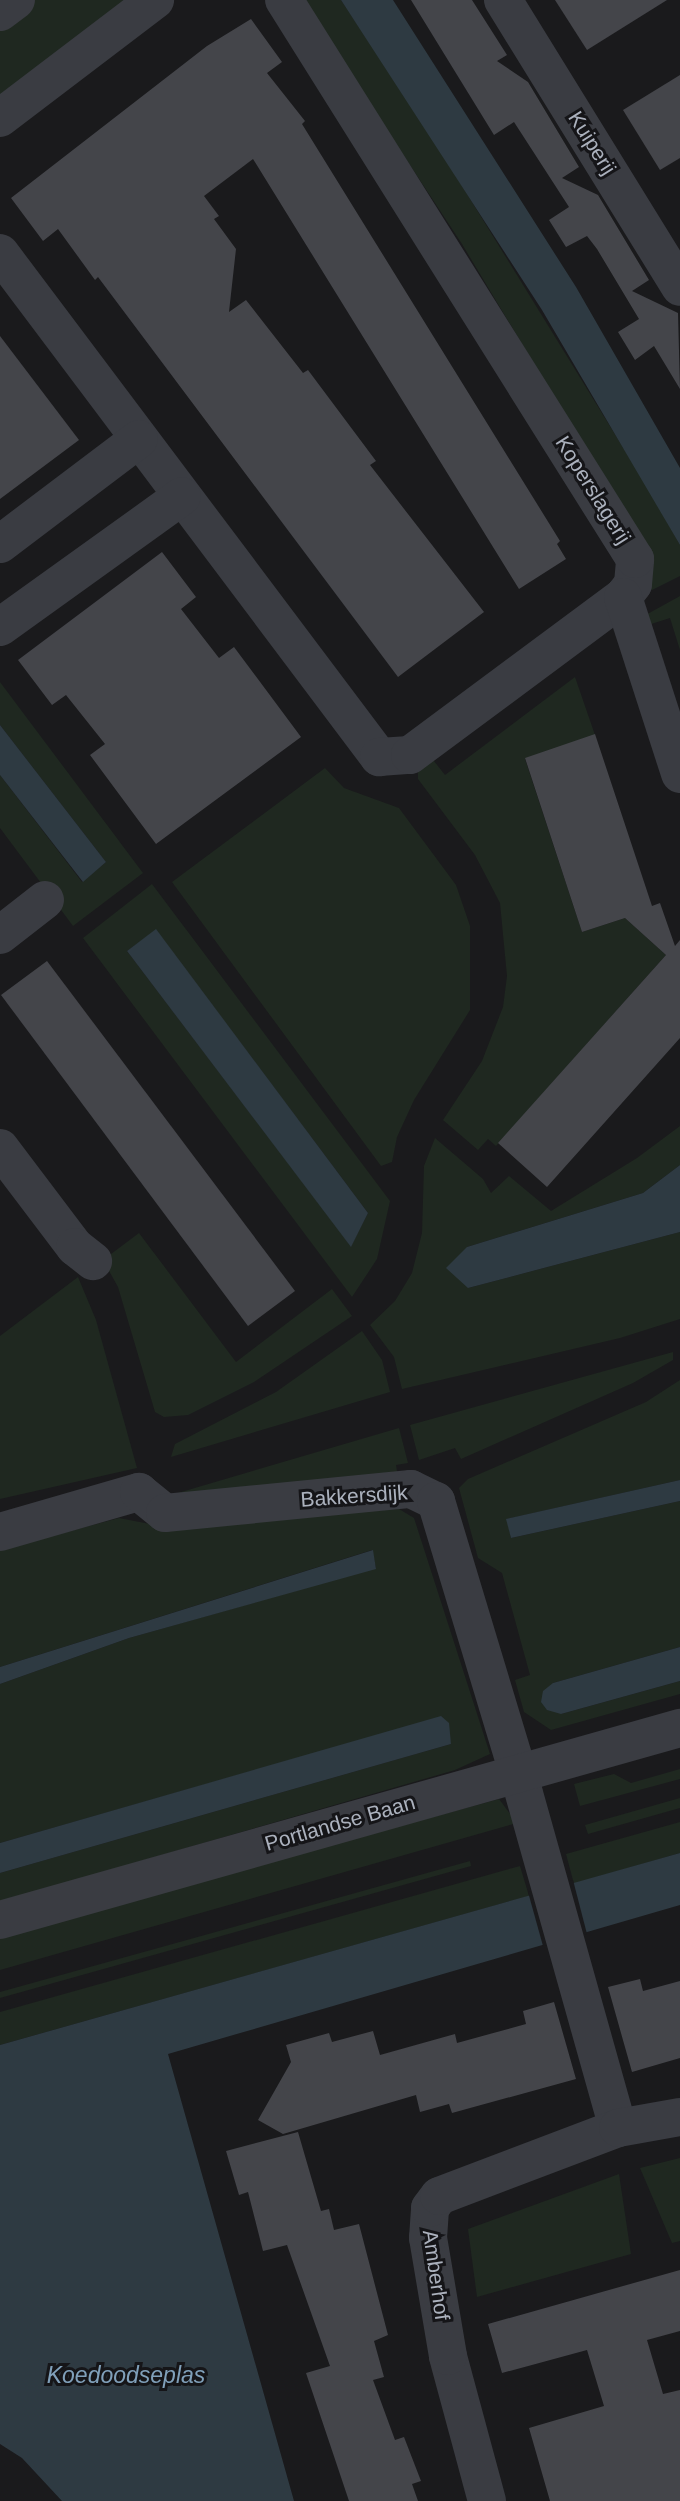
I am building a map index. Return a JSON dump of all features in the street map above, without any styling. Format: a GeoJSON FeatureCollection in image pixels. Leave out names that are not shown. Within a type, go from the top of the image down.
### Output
{"type":"FeatureCollection","features":[{"type":"Feature","properties":{"kind":"street"},"geometry":{"type":"LineString","coordinates":[[0,12],[16,0]]}},
{"type":"Feature","properties":{"kind":"street"},"geometry":{"type":"LineString","coordinates":[[0,118],[155,0]]}},
{"type":"Feature","properties":{"kind":"street","name":"Koperslagerij"},"geometry":{"type":"LineString","coordinates":[[285,0],[635,559],[633,583],[623,597]]}},
{"type":"Feature","properties":{"kind":"street","name":"Kuiperij"},"geometry":{"type":"LineString","coordinates":[[503,0],[680,287]]}},
{"type":"Feature","properties":{"kind":"street"},"geometry":{"type":"LineString","coordinates":[[0,253],[379,757],[410,755],[623,597],[680,774]]}},
{"type":"Feature","properties":{"kind":"street"},"geometry":{"type":"LineString","coordinates":[[0,544],[139,439]]}},
{"type":"Feature","properties":{"kind":"street"},"geometry":{"type":"LineString","coordinates":[[0,628],[182,496]]}},
{"type":"Feature","properties":{"kind":"street"},"geometry":{"type":"LineString","coordinates":[[0,935],[45,900]]}},
{"type":"Feature","properties":{"kind":"street"},"geometry":{"type":"LineString","coordinates":[[0,1148],[75,1247],[93,1261]]}},
{"type":"Feature","properties":{"kind":"street","name":"Bakkersdijk"},"geometry":{"type":"LineString","coordinates":[[0,1532],[139,1492],[165,1513],[411,1489],[436,1501],[442,1516],[518,1772]]}},
{"type":"Feature","properties":{"kind":"street","name":"Portlandse Baan"},"geometry":{"type":"LineString","coordinates":[[0,1920],[680,1728]]}},
{"type":"Feature","properties":{"kind":"street"},"geometry":{"type":"LineString","coordinates":[[518,1772],[618,2128]]}},
{"type":"Feature","properties":{"kind":"street","name":"Amberhof"},"geometry":{"type":"LineString","coordinates":[[487,2501],[448,2356],[428,2238],[430,2208],[439,2196],[618,2128],[680,2117]]}},
{"type":"Feature","properties":{"kind":"shaded area"},"geometry":{"type":"Polygon","coordinates":[[[34,0],[141,0],[0,107],[0,26],[34,0]]]}},
{"type":"Feature","properties":{"kind":"shaded area"},"geometry":{"type":"Polygon","coordinates":[[[301,0],[341,0],[419,116],[648,488],[680,545],[680,576],[652,590],[645,589],[641,542],[462,244],[301,0]]]}},
{"type":"Feature","properties":{"kind":"shaded area"},"geometry":{"type":"Polygon","coordinates":[[[680,596],[680,650],[670,618],[645,626],[642,617],[680,596]]]}},
{"type":"Feature","properties":{"kind":"shaded area"},"geometry":{"type":"Polygon","coordinates":[[[575,677],[595,735],[525,759],[582,932],[625,918],[666,955],[496,1146],[488,1139],[478,1150],[443,1120],[482,1061],[503,1007],[507,976],[500,903],[475,855],[418,779],[418,770],[430,756],[445,775],[575,677]]]}},
{"type":"Feature","properties":{"kind":"shaded area"},"geometry":{"type":"Polygon","coordinates":[[[0,682],[143,873],[73,926],[0,828],[0,775],[82,882],[106,862],[0,725],[0,682]]]}},
{"type":"Feature","properties":{"kind":"shaded area"},"geometry":{"type":"Polygon","coordinates":[[[325,768],[344,788],[399,808],[456,885],[470,926],[470,1010],[414,1100],[397,1137],[392,1162],[381,1166],[172,882],[325,768]]]}},
{"type":"Feature","properties":{"kind":"shaded area"},"geometry":{"type":"Polygon","coordinates":[[[152,884],[390,1201],[377,1259],[352,1297],[83,938],[152,884]],[[156,930],[127,951],[351,1246],[368,1213],[156,930]]]}},
{"type":"Feature","properties":{"kind":"shaded area"},"geometry":{"type":"Polygon","coordinates":[[[680,1126],[680,1165],[643,1193],[467,1247],[468,1288],[680,1232],[680,1319],[620,1338],[402,1389],[394,1357],[370,1325],[395,1301],[412,1273],[422,1233],[424,1166],[435,1138],[483,1179],[491,1193],[509,1176],[551,1211],[637,1158],[680,1126]]]}},
{"type":"Feature","properties":{"kind":"shaded area"},"geometry":{"type":"Polygon","coordinates":[[[139,1233],[236,1362],[332,1289],[352,1316],[254,1382],[188,1415],[164,1417],[155,1412],[118,1287],[103,1260],[139,1233]]]}},
{"type":"Feature","properties":{"kind":"shaded area"},"geometry":{"type":"Polygon","coordinates":[[[78,1277],[96,1320],[137,1468],[0,1499],[0,1336],[78,1277]]]}},
{"type":"Feature","properties":{"kind":"shaded area"},"geometry":{"type":"Polygon","coordinates":[[[362,1331],[382,1360],[390,1392],[171,1457],[175,1444],[276,1392],[362,1331]]]}},
{"type":"Feature","properties":{"kind":"shaded area"},"geometry":{"type":"Polygon","coordinates":[[[673,1352],[673,1360],[633,1383],[461,1459],[455,1448],[419,1460],[410,1425],[673,1352]]]}},
{"type":"Feature","properties":{"kind":"shaded area"},"geometry":{"type":"Polygon","coordinates":[[[680,1380],[680,1480],[507,1519],[511,1538],[680,1501],[680,1647],[553,1683],[561,1714],[680,1681],[680,1694],[551,1730],[524,1712],[515,1680],[530,1675],[502,1573],[478,1558],[459,1488],[468,1479],[646,1402],[680,1380]]]}},
{"type":"Feature","properties":{"kind":"shaded area"},"geometry":{"type":"Polygon","coordinates":[[[399,1428],[408,1463],[396,1465],[398,1478],[171,1495],[399,1428]]]}},
{"type":"Feature","properties":{"kind":"shaded area"},"geometry":{"type":"Polygon","coordinates":[[[399,1509],[414,1518],[490,1754],[455,1770],[0,1902],[0,1873],[451,1744],[441,1717],[0,1843],[0,1684],[129,1638],[376,1568],[372,1550],[0,1667],[0,1550],[119,1518],[160,1526],[399,1509]]]}},
{"type":"Feature","properties":{"kind":"shaded area"},"geometry":{"type":"Polygon","coordinates":[[[680,1769],[680,1779],[580,1806],[574,1784],[614,1774],[631,1783],[680,1769]]]}},
{"type":"Feature","properties":{"kind":"shaded area"},"geometry":{"type":"Polygon","coordinates":[[[680,1798],[680,1808],[588,1834],[585,1825],[680,1798]]]}},
{"type":"Feature","properties":{"kind":"shaded area"},"geometry":{"type":"Polygon","coordinates":[[[499,1799],[517,1823],[0,1970],[0,1935],[499,1799]]]}},
{"type":"Feature","properties":{"kind":"shaded area"},"geometry":{"type":"Polygon","coordinates":[[[680,1822],[680,1853],[574,1884],[566,1854],[680,1822]]]}},
{"type":"Feature","properties":{"kind":"shaded area"},"geometry":{"type":"Polygon","coordinates":[[[470,1861],[471,1866],[0,1998],[0,1992],[470,1861]]]}},
{"type":"Feature","properties":{"kind":"shaded area"},"geometry":{"type":"Polygon","coordinates":[[[520,1866],[529,1896],[0,2045],[0,2012],[520,1866]]]}},
{"type":"Feature","properties":{"kind":"shaded area"},"geometry":{"type":"Polygon","coordinates":[[[680,2158],[680,2241],[672,2243],[640,2168],[680,2158]]]}},
{"type":"Feature","properties":{"kind":"shaded area"},"geometry":{"type":"Polygon","coordinates":[[[619,2174],[631,2254],[477,2297],[468,2229],[619,2174]]]}},
{"type":"Feature","properties":{"kind":"water"},"geometry":{"type":"Polygon","coordinates":[[[341,0],[393,0],[576,287],[680,468],[680,545],[542,310],[341,0]]]}},
{"type":"Feature","properties":{"kind":"water"},"geometry":{"type":"Polygon","coordinates":[[[0,725],[106,862],[83,882],[0,775],[0,725]]]}},
{"type":"Feature","properties":{"kind":"water"},"geometry":{"type":"Polygon","coordinates":[[[156,929],[368,1213],[351,1247],[127,951],[156,929]]]}},
{"type":"Feature","properties":{"kind":"water"},"geometry":{"type":"Polygon","coordinates":[[[680,1165],[680,1232],[468,1288],[446,1268],[467,1247],[643,1193],[680,1165]]]}},
{"type":"Feature","properties":{"kind":"water"},"geometry":{"type":"Polygon","coordinates":[[[680,1480],[680,1501],[511,1538],[506,1519],[680,1480]]]}},
{"type":"Feature","properties":{"kind":"water"},"geometry":{"type":"Polygon","coordinates":[[[373,1550],[376,1569],[129,1638],[0,1684],[0,1667],[373,1550]]]}},
{"type":"Feature","properties":{"kind":"water"},"geometry":{"type":"Polygon","coordinates":[[[680,1647],[680,1681],[561,1714],[547,1710],[541,1702],[543,1691],[553,1683],[680,1647]]]}},
{"type":"Feature","properties":{"kind":"water"},"geometry":{"type":"Polygon","coordinates":[[[441,1716],[449,1723],[451,1744],[0,1873],[0,1843],[441,1716]]]}},
{"type":"Feature","properties":{"kind":"water","name":"Koedoodseplas"},"geometry":{"type":"Polygon","coordinates":[[[680,1853],[680,1905],[168,2054],[294,2501],[62,2501],[22,2458],[0,2444],[0,2045],[680,1853]]]}},
{"type":"Feature","properties":{"kind":"pier"},"geometry":{"type":"Polygon","coordinates":[[[573,1880],[587,1934],[543,1946],[528,1892],[573,1880]]]}},
{"type":"Feature","properties":{"kind":"building"},"geometry":{"type":"Polygon","coordinates":[[[411,0],[472,0],[507,55],[497,61],[528,82],[579,167],[562,178],[598,195],[649,280],[632,291],[678,313],[680,389],[654,346],[635,360],[618,332],[639,319],[597,249],[587,236],[566,247],[549,220],[569,207],[514,122],[494,135],[411,0]]]}},
{"type":"Feature","properties":{"kind":"building"},"geometry":{"type":"Polygon","coordinates":[[[555,0],[667,0],[587,50],[555,0]]]}},
{"type":"Feature","properties":{"kind":"building"},"geometry":{"type":"Polygon","coordinates":[[[251,19],[282,62],[267,73],[305,121],[302,124],[560,541],[557,544],[566,559],[519,589],[253,159],[204,196],[219,216],[214,219],[236,249],[229,312],[246,300],[303,373],[308,370],[376,461],[370,465],[484,612],[398,677],[98,277],[95,280],[58,229],[43,241],[11,198],[207,46],[251,19]]]}},
{"type":"Feature","properties":{"kind":"building"},"geometry":{"type":"Polygon","coordinates":[[[680,75],[680,158],[660,170],[623,110],[680,75]]]}},
{"type":"Feature","properties":{"kind":"building"},"geometry":{"type":"Polygon","coordinates":[[[0,336],[79,440],[0,499],[0,336]]]}},
{"type":"Feature","properties":{"kind":"building"},"geometry":{"type":"Polygon","coordinates":[[[162,552],[196,597],[181,609],[219,658],[234,647],[301,737],[156,844],[90,755],[105,744],[66,695],[52,705],[18,660],[162,552]]]}},
{"type":"Feature","properties":{"kind":"building"},"geometry":{"type":"Polygon","coordinates":[[[595,734],[652,906],[660,903],[675,946],[680,940],[680,1038],[547,1187],[498,1143],[666,955],[625,918],[582,932],[525,758],[595,734]]]}},
{"type":"Feature","properties":{"kind":"building"},"geometry":{"type":"Polygon","coordinates":[[[47,961],[295,1291],[248,1326],[1,995],[47,961]]]}},
{"type":"Feature","properties":{"kind":"building"},"geometry":{"type":"Polygon","coordinates":[[[640,1979],[643,1991],[680,1981],[680,2058],[632,2072],[608,1987],[640,1979]]]}},
{"type":"Feature","properties":{"kind":"building"},"geometry":{"type":"Polygon","coordinates":[[[554,2002],[576,2079],[452,2113],[449,2104],[420,2112],[416,2095],[283,2134],[258,2120],[291,2062],[286,2045],[329,2033],[332,2042],[373,2031],[380,2055],[455,2034],[457,2043],[526,2024],[523,2011],[554,2002]]]}},
{"type":"Feature","properties":{"kind":"building"},"geometry":{"type":"Polygon","coordinates":[[[298,2132],[321,2211],[329,2209],[334,2230],[359,2224],[388,2335],[374,2341],[384,2377],[373,2380],[395,2440],[404,2437],[421,2481],[412,2484],[418,2501],[349,2501],[306,2373],[330,2366],[287,2245],[263,2251],[248,2192],[239,2195],[226,2151],[298,2132]]]}},
{"type":"Feature","properties":{"kind":"building"},"geometry":{"type":"Polygon","coordinates":[[[680,2270],[680,2331],[647,2340],[663,2394],[680,2390],[680,2501],[550,2501],[529,2428],[604,2406],[587,2350],[502,2373],[488,2324],[680,2270]]]}}]}
